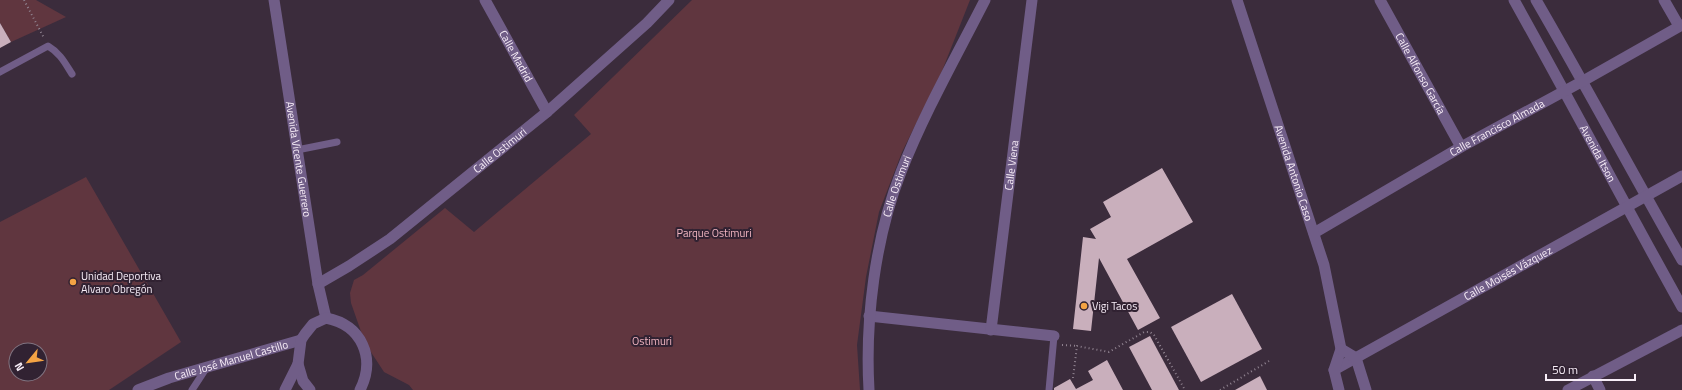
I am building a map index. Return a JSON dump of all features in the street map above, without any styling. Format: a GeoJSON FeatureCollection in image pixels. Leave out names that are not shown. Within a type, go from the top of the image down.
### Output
{"type":"FeatureCollection","features":[{"type":"Feature","properties":{"kind":"street","name":"Avenida Vicente Guerrero"},"geometry":{"type":"LineString","coordinates":[[274,0],[318,284],[326,318]]}},
{"type":"Feature","properties":{"kind":"street","name":"Calle Madrid"},"geometry":{"type":"LineString","coordinates":[[485,0],[547,112]]}},
{"type":"Feature","properties":{"kind":"street","name":"Calle Ostimuri"},"geometry":{"type":"LineString","coordinates":[[318,284],[390,239],[547,112],[647,23],[669,0]]}},
{"type":"Feature","properties":{"kind":"street","name":"Calle Ostimuri"},"geometry":{"type":"LineString","coordinates":[[869,390],[869,316],[883,234],[891,200],[900,173],[934,98],[985,0]]}},
{"type":"Feature","properties":{"kind":"street","name":"Calle Viena"},"geometry":{"type":"LineString","coordinates":[[991,330],[1032,0]]}},
{"type":"Feature","properties":{"kind":"street","name":"Avenida Antonio Caso"},"geometry":{"type":"LineString","coordinates":[[1237,0],[1324,265],[1341,349],[1334,370]]}},
{"type":"Feature","properties":{"kind":"street","name":"Calle Alfonso García"},"geometry":{"type":"LineString","coordinates":[[1380,0],[1461,146]]}},
{"type":"Feature","properties":{"kind":"street","name":"Avenida Itson"},"geometry":{"type":"LineString","coordinates":[[1514,0],[1626,207],[1682,306]]}},
{"type":"Feature","properties":{"kind":"street","name":"Avenida Itson"},"geometry":{"type":"LineString","coordinates":[[1536,0],[1583,81],[1645,196],[1682,260]]}},
{"type":"Feature","properties":{"kind":"street"},"geometry":{"type":"LineString","coordinates":[[1664,0],[1681,25]]}},
{"type":"Feature","properties":{"kind":"street","name":"Calle Francisco Almada"},"geometry":{"type":"LineString","coordinates":[[1314,233],[1461,146],[1583,81],[1681,25]]}},
{"type":"Feature","properties":{"kind":"street","name":"Calle Moisés Vázquez"},"geometry":{"type":"LineString","coordinates":[[1334,370],[1682,176]]}},
{"type":"Feature","properties":{"kind":"street"},"geometry":{"type":"LineString","coordinates":[[869,316],[991,330],[1053,340]]}},
{"type":"Feature","properties":{"kind":"street"},"geometry":{"type":"LineString","coordinates":[[285,390],[298,364],[301,340],[313,324],[326,318],[343,323],[357,336],[362,344],[366,358],[367,372],[360,390]]}},
{"type":"Feature","properties":{"kind":"street"},"geometry":{"type":"LineString","coordinates":[[1568,390],[1682,330]]}},
{"type":"Feature","properties":{"kind":"street","name":"Calle José Manuel Castillo"},"geometry":{"type":"LineString","coordinates":[[138,390],[169,378],[301,340]]}},
{"type":"Feature","properties":{"kind":"street"},"geometry":{"type":"LineString","coordinates":[[1341,349],[1356,358],[1366,390]]}},
{"type":"Feature","properties":{"kind":"street"},"geometry":{"type":"LineString","coordinates":[[298,364],[303,381],[310,390]]}},
{"type":"Feature","properties":{"kind":"street"},"geometry":{"type":"LineString","coordinates":[[1334,370],[1339,390]]}},
{"type":"Feature","properties":{"kind":"street"},"geometry":{"type":"LineString","coordinates":[[1593,376],[1600,390]]}},
{"type":"Feature","properties":{"kind":"lane"},"geometry":{"type":"LineString","coordinates":[[0,72],[48,46],[62,57],[72,74]]}},
{"type":"Feature","properties":{"kind":"lane"},"geometry":{"type":"LineString","coordinates":[[297,150],[337,142]]}},
{"type":"Feature","properties":{"kind":"lane"},"geometry":{"type":"LineString","coordinates":[[1049,390],[1053,340]]}},
{"type":"Feature","properties":{"kind":"lane"},"geometry":{"type":"LineString","coordinates":[[192,390],[207,367]]}},
{"type":"Feature","properties":{"kind":"path"},"geometry":{"type":"LineString","coordinates":[[24,0],[48,46]]}},
{"type":"Feature","properties":{"kind":"path"},"geometry":{"type":"LineString","coordinates":[[1053,340],[1109,352],[1144,332],[1150,332],[1154,335],[1185,390]]}},
{"type":"Feature","properties":{"kind":"path"},"geometry":{"type":"LineString","coordinates":[[1073,378],[1077,346]]}},
{"type":"Feature","properties":{"kind":"path"},"geometry":{"type":"LineString","coordinates":[[1220,390],[1269,361]]}},
{"type":"Feature","properties":{"kind":"green space"},"geometry":{"type":"Polygon","coordinates":[[[0,0],[36,0],[66,17],[11,42],[0,23],[0,0]]]}},
{"type":"Feature","properties":{"kind":"green space","name":"Parque Ostimuri"},"geometry":{"type":"Polygon","coordinates":[[[692,0],[970,0],[942,71],[902,152],[879,212],[866,277],[857,345],[860,390],[413,390],[409,385],[384,372],[365,343],[351,303],[350,293],[354,280],[363,275],[445,208],[474,232],[591,134],[574,115],[692,0]]]}},
{"type":"Feature","properties":{"kind":"green space","name":"Unidad Deportiva Alvaro Obregón"},"geometry":{"type":"Polygon","coordinates":[[[86,177],[181,342],[109,390],[0,390],[0,222],[86,177]]]}},
{"type":"Feature","properties":{"kind":"building"},"geometry":{"type":"Polygon","coordinates":[[[0,23],[11,42],[0,48],[0,23]]]}},
{"type":"Feature","properties":{"kind":"building"},"geometry":{"type":"Polygon","coordinates":[[[1162,168],[1193,222],[1127,259],[1160,318],[1138,330],[1099,258],[1091,331],[1073,329],[1083,237],[1096,239],[1090,229],[1111,217],[1103,202],[1162,168]]]}},
{"type":"Feature","properties":{"kind":"building"},"geometry":{"type":"Polygon","coordinates":[[[1232,294],[1262,349],[1201,382],[1171,327],[1232,294]]]}},
{"type":"Feature","properties":{"kind":"building"},"geometry":{"type":"Polygon","coordinates":[[[1150,336],[1179,390],[1152,390],[1129,347],[1150,336]]]}},
{"type":"Feature","properties":{"kind":"building"},"geometry":{"type":"Polygon","coordinates":[[[1107,360],[1123,390],[1054,390],[1054,388],[1070,379],[1076,389],[1093,380],[1088,371],[1107,360]]]}},
{"type":"Feature","properties":{"kind":"building"},"geometry":{"type":"Polygon","coordinates":[[[1260,376],[1267,390],[1235,390],[1260,376]]]}},
{"type":"Feature","properties":{"kind":"place","name":"Unidad Deportiva Alvaro Obregón"},"geometry":{"type":"Point","coordinates":[73,282]}},
{"type":"Feature","properties":{"kind":"place","name":"Vigi Tacos"},"geometry":{"type":"Point","coordinates":[1084,306]}},
{"type":"Feature","properties":{"kind":"park label","name":"Ostimuri"},"geometry":{"type":"Point","coordinates":[652,341]}}]}
